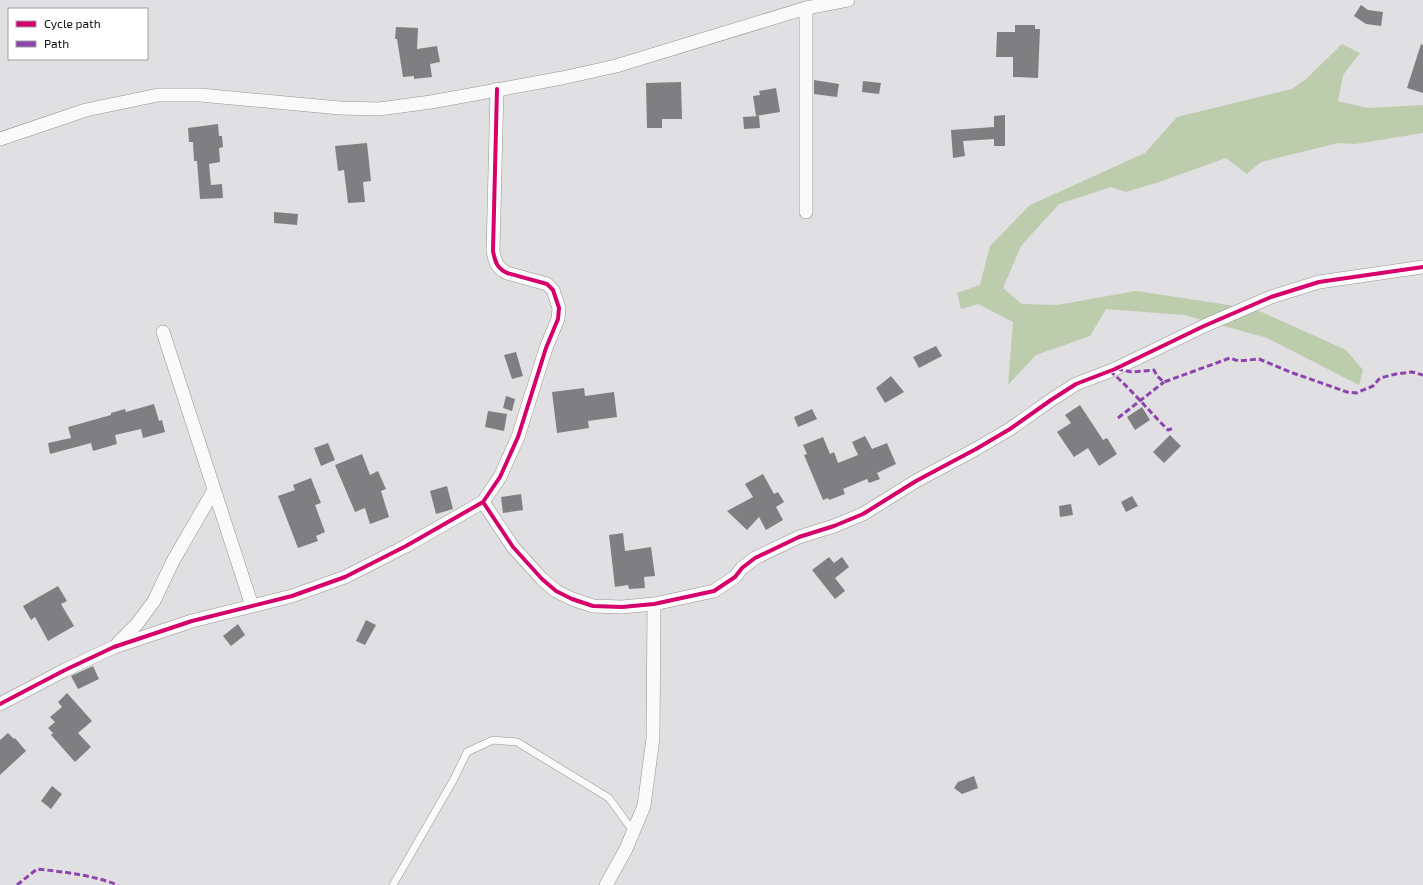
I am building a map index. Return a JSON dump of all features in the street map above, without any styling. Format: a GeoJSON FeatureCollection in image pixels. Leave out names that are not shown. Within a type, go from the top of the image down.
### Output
{"type":"FeatureCollection","features":[{"type":"Feature","properties":{"kind":"street"},"geometry":{"type":"LineString","coordinates":[[0,139],[86,110],[158,95],[200,95],[340,108],[379,109],[431,102],[562,78],[616,66],[806,8],[848,0]]}},
{"type":"Feature","properties":{"kind":"street"},"geometry":{"type":"LineString","coordinates":[[806,8],[806,212]]}},
{"type":"Feature","properties":{"kind":"street"},"geometry":{"type":"LineString","coordinates":[[0,704],[65,670],[114,647],[192,621],[292,596],[344,577],[406,546],[484,502],[500,477],[518,437],[546,348],[558,319],[559,308],[553,290],[547,284],[507,273],[502,270],[495,261],[493,251],[497,90]]}},
{"type":"Feature","properties":{"kind":"street"},"geometry":{"type":"LineString","coordinates":[[484,502],[513,547],[542,579],[556,591],[572,599],[593,606],[622,607],[654,604],[714,591],[735,578],[742,568],[755,558],[799,537],[834,526],[863,514],[916,481],[1010,429],[1076,384],[1115,369],[1217,320],[1271,297],[1319,282],[1423,267]]}},
{"type":"Feature","properties":{"kind":"street"},"geometry":{"type":"LineString","coordinates":[[163,332],[252,606]]}},
{"type":"Feature","properties":{"kind":"street"},"geometry":{"type":"LineString","coordinates":[[114,647],[137,624],[154,601],[173,561],[214,490]]}},
{"type":"Feature","properties":{"kind":"street"},"geometry":{"type":"LineString","coordinates":[[606,885],[626,849],[644,806],[653,738],[654,604]]}},
{"type":"Feature","properties":{"kind":"lane"},"geometry":{"type":"LineString","coordinates":[[393,885],[454,779],[467,752],[492,740],[517,742],[609,798],[633,831]]}},
{"type":"Feature","properties":{"kind":"green space"},"geometry":{"type":"Polygon","coordinates":[[[1342,44],[1360,53],[1343,75],[1338,101],[1368,108],[1423,105],[1423,133],[1355,144],[1338,143],[1261,162],[1247,174],[1226,158],[1126,192],[1111,187],[1059,204],[1021,246],[1003,288],[1022,304],[1057,305],[1136,291],[1255,309],[1346,350],[1363,370],[1359,385],[1267,338],[1184,315],[1106,309],[1090,336],[1036,355],[1008,385],[1013,322],[978,304],[961,309],[957,293],[980,285],[990,246],[1030,205],[1145,153],[1177,117],[1292,89],[1306,79],[1342,44]]]}},
{"type":"Feature","properties":{"kind":"building"},"geometry":{"type":"Polygon","coordinates":[[[1361,5],[1368,10],[1383,12],[1381,26],[1366,24],[1354,16],[1361,5]]]}},
{"type":"Feature","properties":{"kind":"building"},"geometry":{"type":"Polygon","coordinates":[[[1015,25],[1035,25],[1035,29],[1040,29],[1038,78],[1013,77],[1013,57],[996,57],[997,32],[1015,32],[1015,25]]]}},
{"type":"Feature","properties":{"kind":"building"},"geometry":{"type":"Polygon","coordinates":[[[396,27],[418,28],[417,49],[437,46],[440,62],[430,64],[432,77],[414,79],[414,76],[403,77],[397,39],[395,39],[396,27]]]}},
{"type":"Feature","properties":{"kind":"building"},"geometry":{"type":"Polygon","coordinates":[[[1421,44],[1423,45],[1423,93],[1407,88],[1421,44]]]}},
{"type":"Feature","properties":{"kind":"building"},"geometry":{"type":"Polygon","coordinates":[[[814,80],[839,84],[837,97],[814,94],[814,80]]]}},
{"type":"Feature","properties":{"kind":"building"},"geometry":{"type":"Polygon","coordinates":[[[863,81],[881,83],[879,94],[862,92],[863,81]]]}},
{"type":"Feature","properties":{"kind":"building"},"geometry":{"type":"Polygon","coordinates":[[[681,82],[682,119],[662,119],[662,128],[647,128],[646,83],[681,82]]]}},
{"type":"Feature","properties":{"kind":"building"},"geometry":{"type":"Polygon","coordinates":[[[776,88],[780,112],[756,116],[753,96],[760,95],[759,91],[776,88]]]}},
{"type":"Feature","properties":{"kind":"building"},"geometry":{"type":"Polygon","coordinates":[[[1005,115],[1005,146],[994,146],[994,139],[963,141],[965,156],[953,158],[951,130],[994,127],[994,116],[1005,115]]]}},
{"type":"Feature","properties":{"kind":"building"},"geometry":{"type":"Polygon","coordinates":[[[759,116],[760,128],[744,129],[743,117],[759,116]]]}},
{"type":"Feature","properties":{"kind":"building"},"geometry":{"type":"Polygon","coordinates":[[[218,124],[219,136],[222,136],[223,147],[219,148],[220,162],[209,164],[211,185],[222,184],[223,198],[200,199],[197,161],[194,161],[193,142],[189,142],[188,128],[218,124]]]}},
{"type":"Feature","properties":{"kind":"building"},"geometry":{"type":"Polygon","coordinates":[[[367,143],[371,181],[363,182],[365,202],[348,203],[344,170],[338,171],[335,146],[367,143]]]}},
{"type":"Feature","properties":{"kind":"building"},"geometry":{"type":"Polygon","coordinates":[[[274,212],[298,214],[297,225],[274,223],[274,212]]]}},
{"type":"Feature","properties":{"kind":"building"},"geometry":{"type":"Polygon","coordinates":[[[936,346],[942,356],[919,368],[913,357],[936,346]]]}},
{"type":"Feature","properties":{"kind":"building"},"geometry":{"type":"Polygon","coordinates":[[[516,352],[523,376],[512,379],[504,355],[516,352]]]}},
{"type":"Feature","properties":{"kind":"building"},"geometry":{"type":"Polygon","coordinates":[[[891,376],[904,392],[885,403],[876,388],[891,376]]]}},
{"type":"Feature","properties":{"kind":"building"},"geometry":{"type":"Polygon","coordinates":[[[584,388],[585,396],[614,392],[617,417],[588,421],[589,428],[557,433],[552,392],[584,388]]]}},
{"type":"Feature","properties":{"kind":"building"},"geometry":{"type":"Polygon","coordinates":[[[506,396],[515,399],[512,411],[503,408],[506,396]]]}},
{"type":"Feature","properties":{"kind":"building"},"geometry":{"type":"Polygon","coordinates":[[[154,404],[159,421],[162,420],[165,432],[143,438],[141,429],[115,435],[117,444],[93,451],[91,443],[50,454],[48,443],[71,438],[68,427],[111,415],[111,413],[125,409],[126,412],[154,404]]]}},
{"type":"Feature","properties":{"kind":"building"},"geometry":{"type":"Polygon","coordinates":[[[1080,405],[1103,440],[1107,438],[1117,454],[1099,466],[1088,448],[1074,457],[1057,432],[1071,423],[1065,415],[1080,405]]]}},
{"type":"Feature","properties":{"kind":"building"},"geometry":{"type":"Polygon","coordinates":[[[1142,407],[1150,420],[1135,430],[1127,417],[1142,407]]]}},
{"type":"Feature","properties":{"kind":"building"},"geometry":{"type":"Polygon","coordinates":[[[812,409],[817,419],[798,427],[794,417],[812,409]]]}},
{"type":"Feature","properties":{"kind":"building"},"geometry":{"type":"Polygon","coordinates":[[[488,411],[507,414],[504,431],[485,427],[488,411]]]}},
{"type":"Feature","properties":{"kind":"building"},"geometry":{"type":"Polygon","coordinates":[[[1170,435],[1181,446],[1164,463],[1153,452],[1170,435]]]}},
{"type":"Feature","properties":{"kind":"building"},"geometry":{"type":"Polygon","coordinates":[[[865,436],[872,449],[887,443],[896,464],[877,473],[880,479],[869,483],[867,479],[843,489],[845,494],[829,500],[828,498],[823,500],[804,455],[807,454],[803,445],[823,437],[830,454],[834,452],[838,463],[858,455],[852,442],[865,436]]]}},
{"type":"Feature","properties":{"kind":"building"},"geometry":{"type":"Polygon","coordinates":[[[328,443],[335,460],[321,466],[314,448],[328,443]]]}},
{"type":"Feature","properties":{"kind":"building"},"geometry":{"type":"Polygon","coordinates":[[[362,454],[370,475],[378,471],[386,489],[381,491],[389,517],[370,524],[365,508],[355,512],[335,465],[362,454]]]}},
{"type":"Feature","properties":{"kind":"building"},"geometry":{"type":"Polygon","coordinates":[[[763,474],[774,494],[778,492],[784,502],[776,507],[783,520],[766,530],[759,517],[747,530],[727,511],[753,497],[745,484],[763,474]]]}},
{"type":"Feature","properties":{"kind":"building"},"geometry":{"type":"Polygon","coordinates":[[[311,478],[321,503],[315,505],[325,532],[316,536],[318,541],[298,548],[278,496],[295,490],[293,485],[311,478]]]}},
{"type":"Feature","properties":{"kind":"building"},"geometry":{"type":"Polygon","coordinates":[[[447,486],[453,509],[436,514],[430,491],[447,486]]]}},
{"type":"Feature","properties":{"kind":"building"},"geometry":{"type":"Polygon","coordinates":[[[521,494],[523,510],[503,513],[501,497],[521,494]]]}},
{"type":"Feature","properties":{"kind":"building"},"geometry":{"type":"Polygon","coordinates":[[[1132,496],[1138,506],[1126,512],[1121,502],[1132,496]]]}},
{"type":"Feature","properties":{"kind":"building"},"geometry":{"type":"Polygon","coordinates":[[[1071,504],[1073,515],[1060,517],[1059,506],[1071,504]]]}},
{"type":"Feature","properties":{"kind":"building"},"geometry":{"type":"Polygon","coordinates":[[[623,533],[625,551],[651,547],[655,576],[644,577],[645,588],[629,589],[628,585],[615,587],[609,535],[623,533]]]}},
{"type":"Feature","properties":{"kind":"building"},"geometry":{"type":"Polygon","coordinates":[[[829,557],[834,563],[842,557],[849,567],[835,578],[845,591],[835,599],[812,570],[829,557]]]}},
{"type":"Feature","properties":{"kind":"building"},"geometry":{"type":"Polygon","coordinates":[[[58,586],[67,601],[61,604],[74,626],[48,641],[35,617],[31,620],[23,606],[58,586]]]}},
{"type":"Feature","properties":{"kind":"building"},"geometry":{"type":"Polygon","coordinates":[[[366,620],[376,625],[365,645],[356,641],[366,620]]]}},
{"type":"Feature","properties":{"kind":"building"},"geometry":{"type":"Polygon","coordinates":[[[238,624],[245,635],[231,646],[223,636],[238,624]]]}},
{"type":"Feature","properties":{"kind":"building"},"geometry":{"type":"Polygon","coordinates":[[[93,666],[99,679],[78,689],[71,676],[93,666]]]}},
{"type":"Feature","properties":{"kind":"building"},"geometry":{"type":"Polygon","coordinates":[[[67,693],[92,721],[78,733],[91,747],[75,762],[51,735],[53,733],[48,728],[55,722],[50,717],[62,707],[58,702],[67,693]]]}},
{"type":"Feature","properties":{"kind":"building"},"geometry":{"type":"Polygon","coordinates":[[[8,733],[14,739],[15,738],[26,751],[0,775],[0,740],[8,733]]]}},
{"type":"Feature","properties":{"kind":"building"},"geometry":{"type":"Polygon","coordinates":[[[974,776],[978,788],[962,794],[954,788],[958,782],[974,776]]]}},
{"type":"Feature","properties":{"kind":"building"},"geometry":{"type":"Polygon","coordinates":[[[52,786],[62,794],[51,809],[41,801],[52,786]]]}},
{"type":"Feature","properties":{"kind":"marked path"},"geometry":{"type":"LineString","coordinates":[[1117,369],[1132,372],[1154,370],[1157,376],[1164,382],[1230,358],[1238,361],[1259,359],[1290,372],[1347,392],[1356,393],[1373,386],[1380,378],[1412,372],[1423,375]]}},
{"type":"Feature","properties":{"kind":"marked path"},"geometry":{"type":"LineString","coordinates":[[1110,371],[1168,430],[1174,428]]}},
{"type":"Feature","properties":{"kind":"marked path"},"geometry":{"type":"LineString","coordinates":[[1118,418],[1164,382]]}},
{"type":"Feature","properties":{"kind":"marked path"},"geometry":{"type":"LineString","coordinates":[[17,885],[37,869],[88,876],[118,885]]}},
{"type":"Feature","properties":{"kind":"cycle path"},"geometry":{"type":"LineString","coordinates":[[0,704],[65,670],[114,647],[192,621],[292,596],[345,577],[406,546],[483,502],[500,477],[518,437],[546,348],[558,319],[559,308],[553,290],[547,284],[507,273],[497,264],[493,251],[497,89]]}},
{"type":"Feature","properties":{"kind":"cycle path"},"geometry":{"type":"LineString","coordinates":[[483,502],[513,547],[542,579],[556,591],[572,599],[593,606],[622,607],[654,604],[714,591],[735,577],[742,568],[755,558],[799,537],[834,526],[863,514],[916,481],[1010,429],[1076,384],[1115,369],[1204,326],[1271,297],[1319,282],[1423,267]]}}]}
